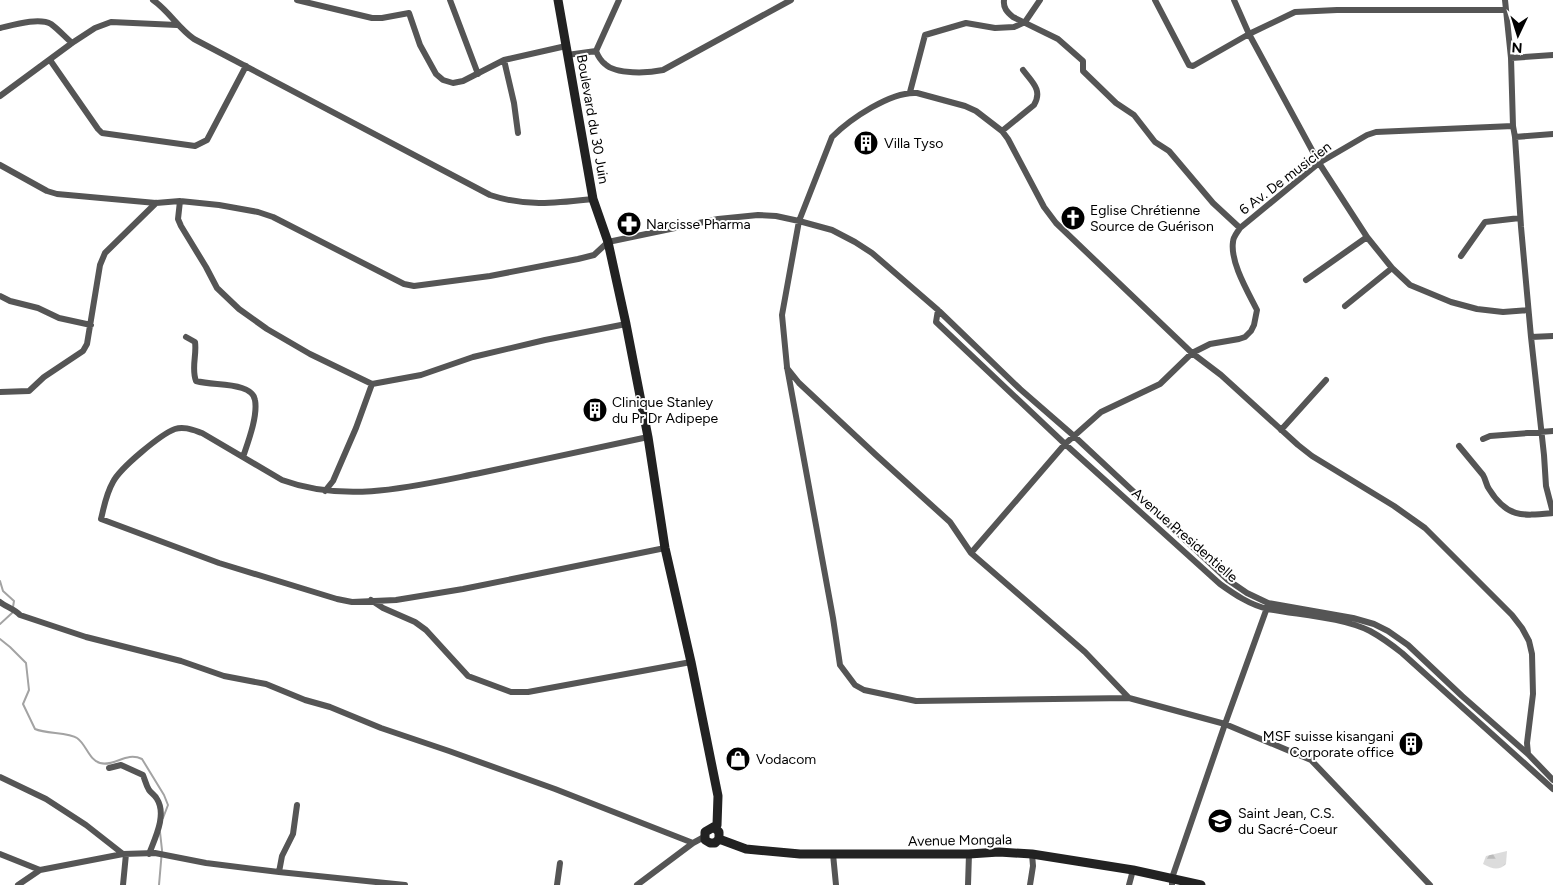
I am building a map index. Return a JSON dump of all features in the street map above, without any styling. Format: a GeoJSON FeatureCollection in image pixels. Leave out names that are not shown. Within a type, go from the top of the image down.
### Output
{"type":"FeatureCollection","features":[{"type":"Feature","properties":{"kind":"street"},"geometry":{"type":"LineString","coordinates":[[153,0],[163,7],[177,25],[194,39],[490,195],[506,201],[531,204],[594,199]]}},
{"type":"Feature","properties":{"kind":"street"},"geometry":{"type":"LineString","coordinates":[[297,0],[363,17],[382,18],[409,14],[420,45],[436,74],[443,80],[453,83],[463,81],[504,60],[566,51],[596,51]]}},
{"type":"Feature","properties":{"kind":"street"},"geometry":{"type":"LineString","coordinates":[[450,0],[478,74]]}},
{"type":"Feature","properties":{"kind":"street","name":"Boulevard du 30 Juin"},"geometry":{"type":"LineString","coordinates":[[558,0],[594,199],[608,242],[626,324],[648,437],[665,548],[691,662],[718,796],[716,825],[714,828],[720,832],[719,840]]}},
{"type":"Feature","properties":{"kind":"street"},"geometry":{"type":"LineString","coordinates":[[596,51],[619,0]]}},
{"type":"Feature","properties":{"kind":"street"},"geometry":{"type":"LineString","coordinates":[[596,51],[604,64],[617,71],[654,72],[663,70],[791,0]]}},
{"type":"Feature","properties":{"kind":"street"},"geometry":{"type":"LineString","coordinates":[[1004,0],[1007,12],[1013,17],[1058,39],[1083,62],[1083,70],[1116,103],[1134,115],[1155,142],[1169,151],[1213,203],[1240,228]]}},
{"type":"Feature","properties":{"kind":"street"},"geometry":{"type":"LineString","coordinates":[[910,92],[926,35],[966,23],[1000,28],[1014,27],[1026,22],[1040,0]]}},
{"type":"Feature","properties":{"kind":"street"},"geometry":{"type":"LineString","coordinates":[[1155,0],[1191,65],[1198,65],[1249,34],[1286,15],[1309,10],[1505,10]]}},
{"type":"Feature","properties":{"kind":"street"},"geometry":{"type":"LineString","coordinates":[[1234,0],[1249,34],[1319,163],[1367,237],[1392,268],[1410,285],[1451,302],[1503,312],[1528,310]]}},
{"type":"Feature","properties":{"kind":"street"},"geometry":{"type":"LineString","coordinates":[[1458,446],[1484,475],[1487,480],[1487,488],[1501,506],[1519,515],[1553,513],[1546,486],[1530,337],[1505,0]]}},
{"type":"Feature","properties":{"kind":"street"},"geometry":{"type":"LineString","coordinates":[[0,96],[94,28],[111,22],[177,25]]}},
{"type":"Feature","properties":{"kind":"street"},"geometry":{"type":"LineString","coordinates":[[0,28],[24,23],[50,23],[72,43]]}},
{"type":"Feature","properties":{"kind":"street"},"geometry":{"type":"LineString","coordinates":[[1510,58],[1553,55]]}},
{"type":"Feature","properties":{"kind":"street"},"geometry":{"type":"LineString","coordinates":[[50,60],[102,132],[195,146],[207,140],[246,66]]}},
{"type":"Feature","properties":{"kind":"street"},"geometry":{"type":"LineString","coordinates":[[504,60],[514,103],[518,133]]}},
{"type":"Feature","properties":{"kind":"street"},"geometry":{"type":"LineString","coordinates":[[1002,131],[1034,105],[1037,100],[1037,89],[1023,70]]}},
{"type":"Feature","properties":{"kind":"street"},"geometry":{"type":"LineString","coordinates":[[1430,885],[1311,760],[1225,724],[1129,698],[916,701],[864,690],[855,685],[840,665],[787,367],[782,315],[799,221],[832,137],[840,129],[868,111],[901,94],[910,92],[965,106],[976,111],[1002,131],[1008,138],[1044,207],[1056,223],[1192,353],[1221,375],[1280,430],[1312,456],[1394,506],[1425,528],[1512,615],[1529,641],[1532,654],[1533,694],[1527,743],[1528,754]]}},
{"type":"Feature","properties":{"kind":"street","name":"6 Av. De musicien"},"geometry":{"type":"LineString","coordinates":[[971,553],[1065,444],[1101,412],[1160,384],[1192,353],[1210,344],[1245,337],[1251,331],[1257,310],[1235,263],[1232,249],[1234,236],[1240,228],[1319,163],[1367,135],[1376,132],[1513,126]]}},
{"type":"Feature","properties":{"kind":"street"},"geometry":{"type":"LineString","coordinates":[[1516,138],[1553,134]]}},
{"type":"Feature","properties":{"kind":"street"},"geometry":{"type":"LineString","coordinates":[[0,165],[47,191],[57,194],[156,203],[180,201],[240,208],[273,217],[404,284],[414,286],[490,276],[578,260],[594,255],[608,242]]}},
{"type":"Feature","properties":{"kind":"street"},"geometry":{"type":"LineString","coordinates":[[180,201],[178,219],[217,288],[239,308],[267,329],[310,354],[372,384],[422,375],[473,357],[626,324]]}},
{"type":"Feature","properties":{"kind":"street"},"geometry":{"type":"LineString","coordinates":[[0,392],[22,392],[34,388],[44,377],[83,351],[87,344],[100,265],[105,253],[156,203]]}},
{"type":"Feature","properties":{"kind":"street","name":"Avenue Presidentielle"},"geometry":{"type":"LineString","coordinates":[[608,242],[738,216],[776,216],[832,230],[872,253],[938,310],[1020,389],[1074,436],[1228,580],[1267,606]]}},
{"type":"Feature","properties":{"kind":"street"},"geometry":{"type":"LineString","coordinates":[[1461,256],[1485,222],[1520,218]]}},
{"type":"Feature","properties":{"kind":"street"},"geometry":{"type":"LineString","coordinates":[[1306,280],[1367,237]]}},
{"type":"Feature","properties":{"kind":"street"},"geometry":{"type":"LineString","coordinates":[[1345,306],[1392,268]]}},
{"type":"Feature","properties":{"kind":"street"},"geometry":{"type":"LineString","coordinates":[[0,296],[10,301],[38,308],[59,318],[91,325]]}},
{"type":"Feature","properties":{"kind":"street","name":"Avenue Presidentielle"},"geometry":{"type":"LineString","coordinates":[[938,310],[936,322],[1065,444],[1220,584],[1237,596],[1267,606],[1374,624],[1388,631],[1408,645],[1528,754],[1553,780]]}},
{"type":"Feature","properties":{"kind":"street"},"geometry":{"type":"LineString","coordinates":[[1530,337],[1553,336]]}},
{"type":"Feature","properties":{"kind":"street"},"geometry":{"type":"LineString","coordinates":[[186,338],[195,342],[196,345],[193,374],[196,381],[240,387],[251,392],[255,399],[255,412],[242,457]]}},
{"type":"Feature","properties":{"kind":"street"},"geometry":{"type":"LineString","coordinates":[[787,367],[799,383],[950,522],[971,553],[1084,652],[1129,698]]}},
{"type":"Feature","properties":{"kind":"street"},"geometry":{"type":"LineString","coordinates":[[1280,430],[1326,380]]}},
{"type":"Feature","properties":{"kind":"street"},"geometry":{"type":"LineString","coordinates":[[325,491],[333,481],[356,428],[372,384]]}},
{"type":"Feature","properties":{"kind":"street"},"geometry":{"type":"LineString","coordinates":[[1012,395],[1020,389]]}},
{"type":"Feature","properties":{"kind":"street"},"geometry":{"type":"LineString","coordinates":[[648,437],[394,490],[370,492],[325,491],[296,486],[282,480],[202,432],[189,428],[177,428],[162,435],[120,473],[113,482],[103,505],[101,519],[219,563],[352,602],[396,600],[665,548]]}},
{"type":"Feature","properties":{"kind":"street"},"geometry":{"type":"LineString","coordinates":[[1484,439],[1490,436],[1553,431]]}},
{"type":"Feature","properties":{"kind":"street"},"geometry":{"type":"LineString","coordinates":[[371,600],[383,608],[415,622],[426,630],[468,676],[511,692],[528,692],[691,662]]}},
{"type":"Feature","properties":{"kind":"street"},"geometry":{"type":"LineString","coordinates":[[0,602],[20,614],[86,637],[181,661],[224,676],[266,684],[381,728],[449,750],[555,789],[693,843]]}},
{"type":"Feature","properties":{"kind":"street"},"geometry":{"type":"LineString","coordinates":[[1172,882],[1267,606]]}},
{"type":"Feature","properties":{"kind":"street","name":"Avenue Presidentielle"},"geometry":{"type":"LineString","coordinates":[[1352,621],[1402,652],[1553,789]]}},
{"type":"Feature","properties":{"kind":"street"},"geometry":{"type":"LineString","coordinates":[[1402,652],[1408,645]]}},
{"type":"Feature","properties":{"kind":"street"},"geometry":{"type":"LineString","coordinates":[[1513,752],[1520,748]]}},
{"type":"Feature","properties":{"kind":"street"},"geometry":{"type":"LineString","coordinates":[[109,768],[121,765],[143,775],[148,789],[157,799],[160,808],[160,820],[152,854]]}},
{"type":"Feature","properties":{"kind":"street"},"geometry":{"type":"LineString","coordinates":[[0,777],[46,799],[86,825],[124,854]]}},
{"type":"Feature","properties":{"kind":"street"},"geometry":{"type":"LineString","coordinates":[[279,872],[282,856],[292,840],[298,805]]}},
{"type":"Feature","properties":{"kind":"street"},"geometry":{"type":"LineString","coordinates":[[637,885],[693,843],[704,837],[707,830],[716,825]]}},
{"type":"Feature","properties":{"kind":"street","name":"Avenue Mongala"},"geometry":{"type":"LineString","coordinates":[[704,837],[707,842],[712,844],[719,840],[746,850],[833,854],[969,854],[999,852],[1032,854],[1133,870],[1172,882],[1201,885]]}},
{"type":"Feature","properties":{"kind":"street"},"geometry":{"type":"LineString","coordinates":[[0,854],[40,870]]}},
{"type":"Feature","properties":{"kind":"street"},"geometry":{"type":"LineString","coordinates":[[123,885],[124,854]]}},
{"type":"Feature","properties":{"kind":"street"},"geometry":{"type":"LineString","coordinates":[[18,885],[40,870],[124,854],[152,854],[279,872],[405,885]]}},
{"type":"Feature","properties":{"kind":"street"},"geometry":{"type":"LineString","coordinates":[[833,854],[836,885]]}},
{"type":"Feature","properties":{"kind":"street"},"geometry":{"type":"LineString","coordinates":[[968,885],[969,854]]}},
{"type":"Feature","properties":{"kind":"street"},"geometry":{"type":"LineString","coordinates":[[1030,885],[1033,866],[1032,854]]}},
{"type":"Feature","properties":{"kind":"street"},"geometry":{"type":"LineString","coordinates":[[557,885],[560,863]]}},
{"type":"Feature","properties":{"kind":"street"},"geometry":{"type":"LineString","coordinates":[[1130,885],[1133,870]]}},
{"type":"Feature","properties":{"kind":"green space"},"geometry":{"type":"Polygon","coordinates":[[[1507,851],[1506,864],[1501,868],[1492,868],[1483,864],[1486,856],[1507,851]]]}},
{"type":"Feature","properties":{"kind":"waterway"},"geometry":{"type":"LineString","coordinates":[[0,581],[3,591],[14,601],[12,613],[0,624]]}},
{"type":"Feature","properties":{"kind":"waterway"},"geometry":{"type":"LineString","coordinates":[[0,639],[26,663],[29,690],[23,704],[35,729],[77,738],[93,759],[100,763],[111,763],[131,757],[142,759],[168,805],[163,818]]}},
{"type":"Feature","properties":{"kind":"waterway"},"geometry":{"type":"LineString","coordinates":[[159,885],[162,850],[160,832]]}},
{"type":"Feature","properties":{"kind":"place","name":"Villa Tyso"},"geometry":{"type":"Point","coordinates":[866,143]}},
{"type":"Feature","properties":{"kind":"place","name":"Eglise Chrétienne Source de Guérison"},"geometry":{"type":"Point","coordinates":[1073,218]}},
{"type":"Feature","properties":{"kind":"place","name":"Narcisse Pharma"},"geometry":{"type":"Point","coordinates":[629,224]}},
{"type":"Feature","properties":{"kind":"place","name":"Clinique Stanley du Pr Dr Adipepe"},"geometry":{"type":"Point","coordinates":[595,410]}},
{"type":"Feature","properties":{"kind":"place","name":"MSF suisse kisangani Corporate office"},"geometry":{"type":"Point","coordinates":[1411,744]}},
{"type":"Feature","properties":{"kind":"place","name":"Vodacom"},"geometry":{"type":"Point","coordinates":[738,759]}},
{"type":"Feature","properties":{"kind":"place","name":"Saint Jean, C.S. du Sacré-Coeur"},"geometry":{"type":"Point","coordinates":[1220,821]}}]}
